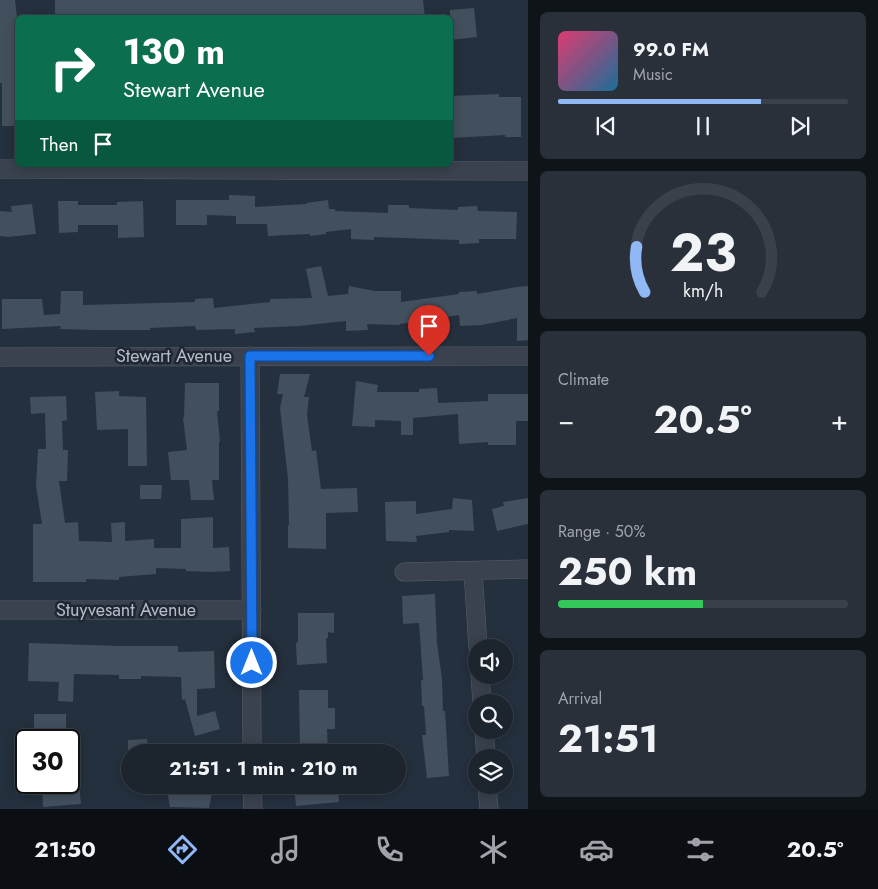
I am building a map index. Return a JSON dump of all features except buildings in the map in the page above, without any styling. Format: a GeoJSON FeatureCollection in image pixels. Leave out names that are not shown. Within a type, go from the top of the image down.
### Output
{"type":"FeatureCollection","features":[{"type":"Feature","properties":{"kind":"street"},"geometry":{"type":"LineString","coordinates":[[0,169],[528,171]]}},
{"type":"Feature","properties":{"kind":"street"},"geometry":{"type":"LineString","coordinates":[[250,356],[252,744]]}},
{"type":"Feature","properties":{"kind":"street","name":"Stewart Avenue"},"geometry":{"type":"LineString","coordinates":[[0,357],[528,356]]}},
{"type":"Feature","properties":{"kind":"street"},"geometry":{"type":"LineString","coordinates":[[404,572],[528,569]]}},
{"type":"Feature","properties":{"kind":"street"},"geometry":{"type":"LineString","coordinates":[[473,570],[477,639]]}},
{"type":"Feature","properties":{"kind":"street","name":"Stuyvesant Avenue"},"geometry":{"type":"LineString","coordinates":[[0,610],[252,610]]}},
{"type":"Feature","properties":{"kind":"street"},"geometry":{"type":"LineString","coordinates":[[252,794],[253,809]]}},
{"type":"Feature","properties":{"kind":"street"},"geometry":{"type":"LineString","coordinates":[[488,794],[489,809]]}},
{"type":"Feature","properties":{"kind":"route"},"geometry":{"type":"LineString","coordinates":[[252,663],[250,356],[429,356]]}}]}
